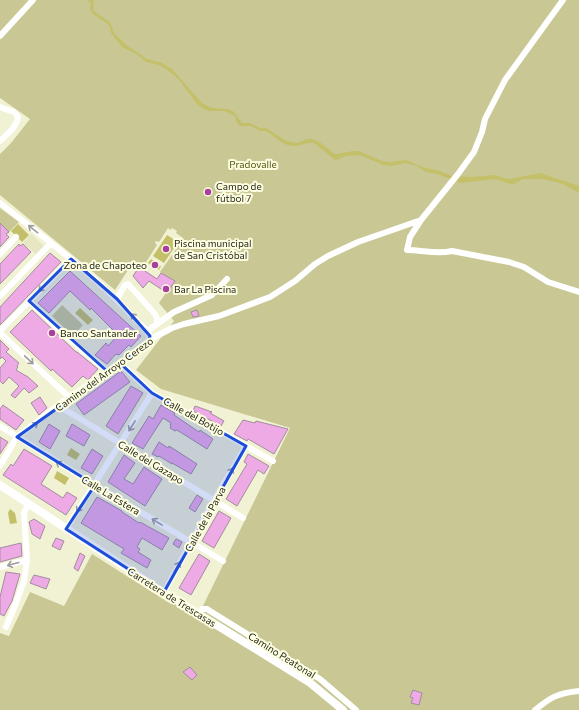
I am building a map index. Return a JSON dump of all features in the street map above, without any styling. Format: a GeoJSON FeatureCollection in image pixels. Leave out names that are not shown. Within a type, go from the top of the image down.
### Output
{"type":"FeatureCollection","features":[{"type":"Feature","properties":{"kind":"street"},"geometry":{"type":"LineString","coordinates":[[0,36],[33,0]]}},
{"type":"Feature","properties":{"kind":"street"},"geometry":{"type":"LineString","coordinates":[[563,0],[505,80],[485,119],[482,132],[474,152],[421,220],[410,237],[407,250],[419,250],[434,253],[452,251],[509,262],[524,267],[548,282],[579,292]]}},
{"type":"Feature","properties":{"kind":"street"},"geometry":{"type":"LineString","coordinates":[[0,107],[16,114],[18,117],[16,123],[0,141]]}},
{"type":"Feature","properties":{"kind":"street"},"geometry":{"type":"LineString","coordinates":[[0,203],[117,299],[147,331],[151,339]]}},
{"type":"Feature","properties":{"kind":"street","name":"Camino del Arroyo Cerezo"},"geometry":{"type":"LineString","coordinates":[[0,466],[17,437],[70,398],[121,364],[151,339],[172,328],[219,316],[270,297],[295,281],[314,264],[328,256],[358,242],[421,220]]}},
{"type":"Feature","properties":{"kind":"street"},"geometry":{"type":"LineString","coordinates":[[0,254],[16,237]]}},
{"type":"Feature","properties":{"kind":"street"},"geometry":{"type":"LineString","coordinates":[[0,296],[51,244]]}},
{"type":"Feature","properties":{"kind":"street"},"geometry":{"type":"LineString","coordinates":[[70,398],[0,332],[71,260]]}},
{"type":"Feature","properties":{"kind":"street"},"geometry":{"type":"LineString","coordinates":[[147,331],[167,316],[212,296],[227,279]]}},
{"type":"Feature","properties":{"kind":"street"},"geometry":{"type":"LineString","coordinates":[[117,299],[125,285],[128,284],[155,314],[157,324]]}},
{"type":"Feature","properties":{"kind":"street"},"geometry":{"type":"LineString","coordinates":[[30,301],[74,343],[108,372]]}},
{"type":"Feature","properties":{"kind":"street","name":"Calle del Botijo"},"geometry":{"type":"LineString","coordinates":[[121,364],[152,393],[273,461]]}},
{"type":"Feature","properties":{"kind":"street"},"geometry":{"type":"LineString","coordinates":[[66,529],[152,393]]}},
{"type":"Feature","properties":{"kind":"street","name":"Calle del Gazapo"},"geometry":{"type":"LineString","coordinates":[[59,406],[244,518]]}},
{"type":"Feature","properties":{"kind":"street","name":"Calle La Estera"},"geometry":{"type":"LineString","coordinates":[[0,426],[95,485],[223,561]]}},
{"type":"Feature","properties":{"kind":"street","name":"Calle de la Parva"},"geometry":{"type":"LineString","coordinates":[[164,592],[214,500],[246,446]]}},
{"type":"Feature","properties":{"kind":"street","name":"Carretera de Trescasas"},"geometry":{"type":"LineString","coordinates":[[0,485],[164,592],[309,682],[343,710]]}},
{"type":"Feature","properties":{"kind":"street"},"geometry":{"type":"LineString","coordinates":[[6,627],[23,585],[27,560],[24,513],[28,504]]}},
{"type":"Feature","properties":{"kind":"street"},"geometry":{"type":"LineString","coordinates":[[0,567],[27,560]]}},
{"type":"Feature","properties":{"kind":"street","name":"Camino Peatonal"},"geometry":{"type":"LineString","coordinates":[[202,609],[207,609],[312,673],[356,710]]}},
{"type":"Feature","properties":{"kind":"street"},"geometry":{"type":"LineString","coordinates":[[535,710],[550,698],[566,692],[579,691]]}},
{"type":"Feature","properties":{"kind":"highlighted area"},"geometry":{"type":"Polygon","coordinates":[[[71,259],[117,299],[150,336],[149,341],[121,364],[152,393],[246,446],[164,592],[66,529],[95,485],[17,437],[108,372],[29,301],[71,259]]]}},
{"type":"Feature","properties":{"kind":"shaded area"},"geometry":{"type":"Polygon","coordinates":[[[87,0],[94,1],[93,9],[95,12],[110,22],[114,33],[125,44],[147,59],[162,63],[172,69],[202,103],[212,108],[228,109],[233,111],[242,123],[250,123],[260,128],[266,128],[286,141],[297,143],[307,139],[312,139],[321,143],[336,154],[359,151],[382,161],[389,162],[406,160],[425,168],[437,170],[452,176],[472,177],[493,175],[509,179],[540,173],[579,186],[579,193],[563,184],[543,179],[523,179],[514,184],[495,179],[461,183],[437,174],[426,172],[417,166],[406,163],[391,166],[383,165],[360,155],[346,156],[335,160],[314,143],[295,146],[287,145],[266,131],[260,131],[251,126],[240,126],[237,123],[235,116],[224,111],[209,111],[202,108],[197,104],[179,80],[169,71],[159,65],[146,62],[138,55],[122,47],[111,33],[110,27],[107,23],[93,14],[90,9],[91,3],[87,0]]]}},
{"type":"Feature","properties":{"kind":"shaded area"},"geometry":{"type":"Polygon","coordinates":[[[18,224],[29,235],[22,242],[11,231],[18,224]]]}},
{"type":"Feature","properties":{"kind":"shaded area"},"geometry":{"type":"Polygon","coordinates":[[[31,234],[44,246],[36,254],[23,243],[31,234]]]}},
{"type":"Feature","properties":{"kind":"shaded area","name":"Piscina municipal de San Cristóbal"},"geometry":{"type":"Polygon","coordinates":[[[167,235],[178,242],[164,263],[153,256],[167,235]]]}},
{"type":"Feature","properties":{"kind":"shaded area","name":"Zona de Chapoteo"},"geometry":{"type":"Polygon","coordinates":[[[151,259],[161,266],[159,270],[148,263],[151,259]]]}},
{"type":"Feature","properties":{"kind":"shaded area"},"geometry":{"type":"Polygon","coordinates":[[[80,308],[93,320],[88,325],[75,313],[80,308]]]}},
{"type":"Feature","properties":{"kind":"shaded area"},"geometry":{"type":"Polygon","coordinates":[[[71,448],[80,454],[76,460],[67,455],[71,448]]]}},
{"type":"Feature","properties":{"kind":"shaded area"},"geometry":{"type":"Polygon","coordinates":[[[57,471],[69,478],[65,485],[54,478],[57,471]]]}},
{"type":"Feature","properties":{"kind":"shaded area"},"geometry":{"type":"Polygon","coordinates":[[[10,509],[15,513],[17,523],[10,524],[8,513],[10,509]]]}},
{"type":"Feature","properties":{"kind":"green space","name":"Pradovalle"},"geometry":{"type":"Polygon","coordinates":[[[0,0],[579,0],[579,710],[0,710],[0,633],[9,636],[30,592],[64,606],[92,554],[171,604],[176,597],[200,612],[290,428],[161,389],[136,370],[174,321],[159,303],[174,281],[160,272],[172,255],[174,256],[176,253],[174,252],[183,238],[176,233],[177,231],[172,228],[171,230],[168,228],[159,242],[156,241],[155,243],[157,245],[143,267],[134,261],[115,290],[0,195],[0,154],[30,119],[0,98],[0,0]]]}},
{"type":"Feature","properties":{"kind":"green space"},"geometry":{"type":"Polygon","coordinates":[[[0,208],[19,222],[9,232],[0,223],[0,208]]]}},
{"type":"Feature","properties":{"kind":"green space"},"geometry":{"type":"Polygon","coordinates":[[[62,305],[83,325],[73,336],[52,316],[62,305]]]}},
{"type":"Feature","properties":{"kind":"building"},"geometry":{"type":"Polygon","coordinates":[[[0,223],[9,232],[6,234],[9,237],[0,247],[0,223]]]}},
{"type":"Feature","properties":{"kind":"building"},"geometry":{"type":"Polygon","coordinates":[[[19,244],[20,246],[23,244],[31,252],[0,284],[0,264],[19,244]]]}},
{"type":"Feature","properties":{"kind":"building"},"geometry":{"type":"Polygon","coordinates":[[[50,253],[61,262],[0,325],[0,307],[50,253]]]}},
{"type":"Feature","properties":{"kind":"building"},"geometry":{"type":"Polygon","coordinates":[[[139,267],[157,279],[161,273],[175,281],[167,293],[149,281],[143,288],[133,276],[139,267]]]}},
{"type":"Feature","properties":{"kind":"building"},"geometry":{"type":"Polygon","coordinates":[[[70,271],[141,336],[131,347],[129,345],[119,355],[116,354],[107,364],[95,355],[106,343],[108,346],[118,335],[91,308],[90,310],[70,291],[49,313],[38,303],[70,271]]]}},
{"type":"Feature","properties":{"kind":"building"},"geometry":{"type":"Polygon","coordinates":[[[32,310],[76,352],[98,369],[88,380],[83,376],[72,387],[52,369],[51,371],[10,332],[32,310]]]}},
{"type":"Feature","properties":{"kind":"building"},"geometry":{"type":"Polygon","coordinates":[[[197,310],[199,316],[193,317],[191,312],[197,310]]]}},
{"type":"Feature","properties":{"kind":"building"},"geometry":{"type":"Polygon","coordinates":[[[0,340],[9,349],[6,352],[19,363],[16,370],[28,377],[38,386],[29,393],[24,388],[15,398],[11,395],[19,386],[9,377],[3,384],[0,381],[0,368],[6,361],[2,357],[0,359],[0,340]]]}},
{"type":"Feature","properties":{"kind":"building"},"geometry":{"type":"Polygon","coordinates":[[[121,371],[130,382],[84,415],[76,404],[121,371]]]}},
{"type":"Feature","properties":{"kind":"building"},"geometry":{"type":"Polygon","coordinates":[[[131,386],[143,393],[118,434],[106,426],[131,386]]]}},
{"type":"Feature","properties":{"kind":"building"},"geometry":{"type":"Polygon","coordinates":[[[40,397],[47,408],[39,415],[31,403],[40,397]]]}},
{"type":"Feature","properties":{"kind":"building"},"geometry":{"type":"Polygon","coordinates":[[[3,405],[24,420],[16,430],[0,419],[0,409],[3,405]]]}},
{"type":"Feature","properties":{"kind":"building"},"geometry":{"type":"Polygon","coordinates":[[[161,405],[175,413],[174,415],[199,432],[200,430],[213,439],[207,449],[177,430],[175,431],[170,428],[171,423],[163,418],[143,449],[132,443],[149,416],[153,419],[161,405]]]}},
{"type":"Feature","properties":{"kind":"building"},"geometry":{"type":"Polygon","coordinates":[[[195,406],[212,412],[210,413],[224,421],[221,426],[193,411],[195,406]]]}},
{"type":"Feature","properties":{"kind":"building"},"geometry":{"type":"Polygon","coordinates":[[[243,420],[255,423],[256,421],[288,429],[274,454],[248,439],[247,441],[234,434],[243,420]]]}},
{"type":"Feature","properties":{"kind":"building"},"geometry":{"type":"Polygon","coordinates":[[[49,424],[60,431],[50,449],[39,442],[49,424]]]}},
{"type":"Feature","properties":{"kind":"building"},"geometry":{"type":"Polygon","coordinates":[[[72,424],[90,435],[84,446],[66,436],[72,424]]]}},
{"type":"Feature","properties":{"kind":"building"},"geometry":{"type":"Polygon","coordinates":[[[0,437],[8,442],[0,454],[0,437]]]}},
{"type":"Feature","properties":{"kind":"building"},"geometry":{"type":"Polygon","coordinates":[[[159,442],[168,448],[169,446],[197,464],[191,474],[159,456],[158,457],[152,454],[159,442]]]}},
{"type":"Feature","properties":{"kind":"building"},"geometry":{"type":"Polygon","coordinates":[[[24,449],[52,466],[41,484],[63,498],[67,492],[77,498],[66,515],[3,475],[11,464],[13,466],[24,449]]]}},
{"type":"Feature","properties":{"kind":"building"},"geometry":{"type":"Polygon","coordinates":[[[92,449],[103,456],[92,474],[81,468],[92,449]]]}},
{"type":"Feature","properties":{"kind":"building"},"geometry":{"type":"Polygon","coordinates":[[[248,454],[269,466],[264,474],[258,470],[237,506],[226,499],[247,464],[244,462],[248,454]]]}},
{"type":"Feature","properties":{"kind":"building"},"geometry":{"type":"Polygon","coordinates":[[[124,455],[135,463],[124,479],[133,484],[144,467],[162,479],[145,506],[108,482],[124,455]]]}},
{"type":"Feature","properties":{"kind":"building"},"geometry":{"type":"Polygon","coordinates":[[[197,495],[203,499],[195,512],[189,508],[197,495]]]}},
{"type":"Feature","properties":{"kind":"building"},"geometry":{"type":"Polygon","coordinates":[[[97,497],[122,511],[139,523],[140,522],[169,538],[162,550],[142,538],[137,547],[140,549],[138,552],[151,560],[147,568],[121,553],[124,549],[81,523],[97,497]]]}},
{"type":"Feature","properties":{"kind":"building"},"geometry":{"type":"Polygon","coordinates":[[[219,511],[231,518],[214,548],[202,541],[219,511]]]}},
{"type":"Feature","properties":{"kind":"building"},"geometry":{"type":"Polygon","coordinates":[[[34,519],[45,526],[40,539],[32,534],[29,522],[34,519]]]}},
{"type":"Feature","properties":{"kind":"building"},"geometry":{"type":"Polygon","coordinates":[[[56,538],[64,541],[60,550],[52,546],[56,538]]]}},
{"type":"Feature","properties":{"kind":"building"},"geometry":{"type":"Polygon","coordinates":[[[176,539],[182,542],[179,548],[173,544],[176,539]]]}},
{"type":"Feature","properties":{"kind":"building"},"geometry":{"type":"Polygon","coordinates":[[[21,543],[22,556],[0,562],[0,548],[21,543]]]}},
{"type":"Feature","properties":{"kind":"building"},"geometry":{"type":"Polygon","coordinates":[[[80,553],[85,556],[78,571],[74,568],[80,553]]]}},
{"type":"Feature","properties":{"kind":"building"},"geometry":{"type":"Polygon","coordinates":[[[199,554],[210,561],[191,595],[179,588],[199,554]]]}},
{"type":"Feature","properties":{"kind":"building"},"geometry":{"type":"Polygon","coordinates":[[[6,572],[20,574],[12,601],[4,616],[0,614],[0,597],[6,572]]]}},
{"type":"Feature","properties":{"kind":"building"},"geometry":{"type":"Polygon","coordinates":[[[34,575],[50,579],[46,589],[30,583],[34,575]]]}},
{"type":"Feature","properties":{"kind":"building"},"geometry":{"type":"Polygon","coordinates":[[[190,667],[197,675],[192,680],[183,672],[190,667]]]}},
{"type":"Feature","properties":{"kind":"building"},"geometry":{"type":"Polygon","coordinates":[[[413,690],[422,693],[419,705],[411,703],[413,698],[410,697],[413,690]]]}},
{"type":"Feature","properties":{"kind":"place","name":"Campo de fútbol 7"},"geometry":{"type":"Point","coordinates":[208,192]}},
{"type":"Feature","properties":{"kind":"place","name":"Piscina municipal de San Cristóbal"},"geometry":{"type":"Point","coordinates":[166,249]}},
{"type":"Feature","properties":{"kind":"place","name":"Zona de Chapoteo"},"geometry":{"type":"Point","coordinates":[155,265]}},
{"type":"Feature","properties":{"kind":"place","name":"Bar La Piscina"},"geometry":{"type":"Point","coordinates":[166,289]}},
{"type":"Feature","properties":{"kind":"place","name":"Banco Santander"},"geometry":{"type":"Point","coordinates":[52,333]}}]}
